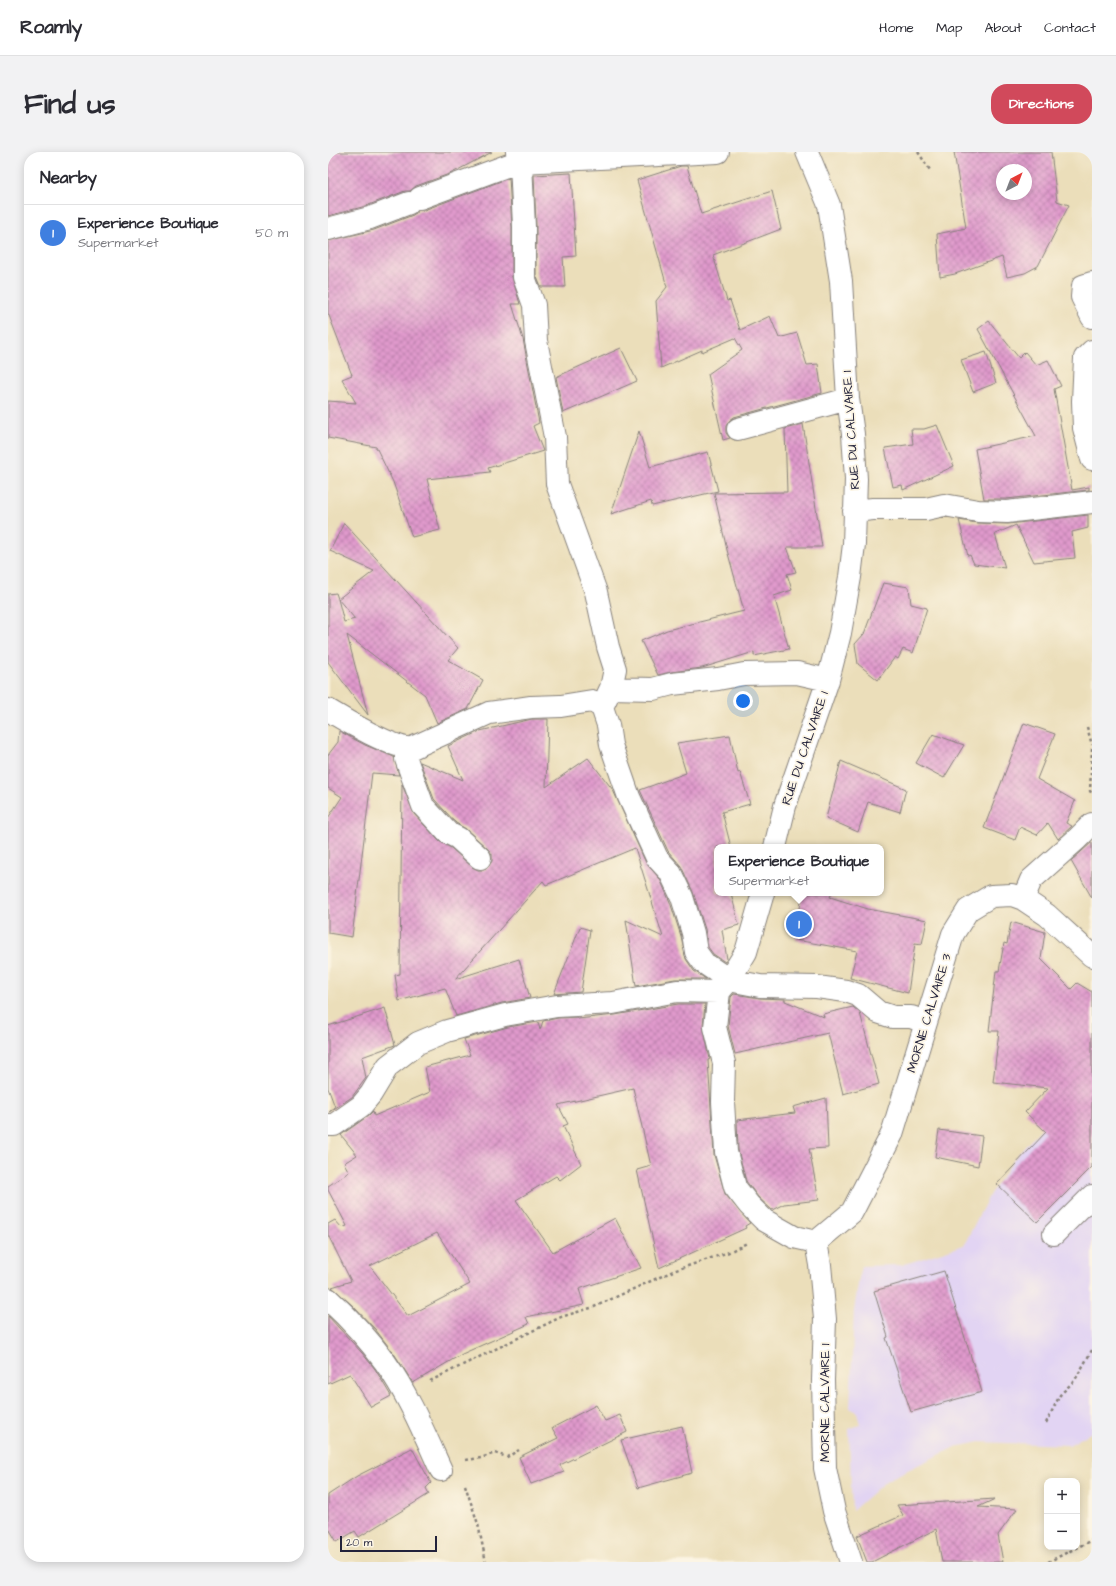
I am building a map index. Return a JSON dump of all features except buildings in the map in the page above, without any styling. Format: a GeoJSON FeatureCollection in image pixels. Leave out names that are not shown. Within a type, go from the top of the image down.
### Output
{"type":"FeatureCollection","features":[{"type":"Feature","properties":{"kind":"street"},"geometry":{"type":"LineString","coordinates":[[328,229],[370,218],[415,201],[519,157],[718,152]]}},
{"type":"Feature","properties":{"kind":"street","name":"RUE DU CALVAIRE 1"},"geometry":{"type":"LineString","coordinates":[[776,844],[785,806],[828,680],[840,633],[854,544],[856,479],[853,434],[848,399],[841,281],[829,205],[807,152]]}},
{"type":"Feature","properties":{"kind":"street"},"geometry":{"type":"LineString","coordinates":[[519,157],[524,226],[524,277],[534,305],[536,341],[555,437],[557,484],[596,592],[608,647],[615,669],[606,698],[611,745],[629,797],[657,858],[670,872],[682,897],[693,933],[696,952],[724,986]]}},
{"type":"Feature","properties":{"kind":"street"},"geometry":{"type":"LineString","coordinates":[[1092,283],[1083,286],[1082,297],[1092,317]]}},
{"type":"Feature","properties":{"kind":"street"},"geometry":{"type":"LineString","coordinates":[[1092,350],[1085,358],[1083,400],[1084,428],[1092,459]]}},
{"type":"Feature","properties":{"kind":"street"},"geometry":{"type":"LineString","coordinates":[[738,429],[848,399]]}},
{"type":"Feature","properties":{"kind":"street"},"geometry":{"type":"LineString","coordinates":[[854,512],[873,509],[926,508],[944,505],[978,511],[1007,512],[1092,502]]}},
{"type":"Feature","properties":{"kind":"street"},"geometry":{"type":"LineString","coordinates":[[328,710],[376,736],[406,749],[412,748],[489,713],[531,707],[561,706],[672,684],[718,679],[744,674],[797,674],[828,680]]}},
{"type":"Feature","properties":{"kind":"street"},"geometry":{"type":"LineString","coordinates":[[406,749],[406,759],[423,806],[448,833],[458,838],[480,858]]}},
{"type":"Feature","properties":{"kind":"street"},"geometry":{"type":"LineString","coordinates":[[1023,899],[1031,880],[1092,824]]}},
{"type":"Feature","properties":{"kind":"street","name":"MORNE CALVAIRE 3"},"geometry":{"type":"LineString","coordinates":[[816,1242],[852,1212],[892,1134],[953,934],[968,910],[991,896],[1012,895],[1023,899],[1047,915],[1092,956]]}},
{"type":"Feature","properties":{"kind":"street"},"geometry":{"type":"LineString","coordinates":[[763,896],[746,952],[724,986],[715,1027],[724,1063],[723,1102],[726,1152],[735,1187],[749,1205],[764,1220],[770,1222],[794,1237],[816,1242]]}},
{"type":"Feature","properties":{"kind":"street"},"geometry":{"type":"LineString","coordinates":[[328,1125],[334,1125],[361,1106],[371,1094],[388,1066],[418,1044],[447,1031],[505,1015],[557,1006],[613,1003],[677,991],[724,986],[817,988],[846,991],[858,995],[878,1012],[893,1016],[911,1017],[926,1022]]}},
{"type":"Feature","properties":{"kind":"street"},"geometry":{"type":"LineString","coordinates":[[1054,1234],[1092,1196]]}},
{"type":"Feature","properties":{"kind":"street","name":"MORNE CALVAIRE 1"},"geometry":{"type":"LineString","coordinates":[[816,1242],[820,1265],[825,1319],[823,1380],[825,1468],[834,1511],[851,1562]]}},
{"type":"Feature","properties":{"kind":"street"},"geometry":{"type":"LineString","coordinates":[[328,1299],[350,1320],[385,1363],[404,1395],[442,1470]]}},
{"type":"Feature","properties":{"kind":"path"},"geometry":{"type":"LineString","coordinates":[[918,152],[930,170]]}},
{"type":"Feature","properties":{"kind":"path"},"geometry":{"type":"LineString","coordinates":[[1087,727],[1092,746],[1090,791],[1092,794]]}},
{"type":"Feature","properties":{"kind":"path"},"geometry":{"type":"LineString","coordinates":[[404,1395],[561,1317],[594,1306],[673,1271],[729,1252],[760,1235],[770,1222]]}},
{"type":"Feature","properties":{"kind":"path"},"geometry":{"type":"LineString","coordinates":[[1046,1423],[1060,1395],[1075,1380],[1092,1350]]}},
{"type":"Feature","properties":{"kind":"path"},"geometry":{"type":"LineString","coordinates":[[432,1450],[441,1452],[452,1462],[480,1458],[495,1453],[507,1457],[519,1450]]}},
{"type":"Feature","properties":{"kind":"path"},"geometry":{"type":"LineString","coordinates":[[442,1470],[464,1483],[478,1524],[486,1562]]}},
{"type":"Feature","properties":{"kind":"path"},"geometry":{"type":"LineString","coordinates":[[1048,1562],[1092,1540]]}},
{"type":"Feature","properties":{"kind":"shaded area"},"geometry":{"type":"Polygon","coordinates":[[[1092,1076],[1092,1432],[1069,1445],[979,1442],[955,1447],[887,1480],[852,1511],[849,1429],[860,1425],[857,1412],[850,1408],[854,1311],[861,1266],[902,1265],[964,1245],[990,1194],[1014,1159],[1092,1076]]]}},
{"type":"Feature","properties":{"kind":"place","name":"Experience Boutique"},"geometry":{"type":"Point","coordinates":[799,924]}}]}
